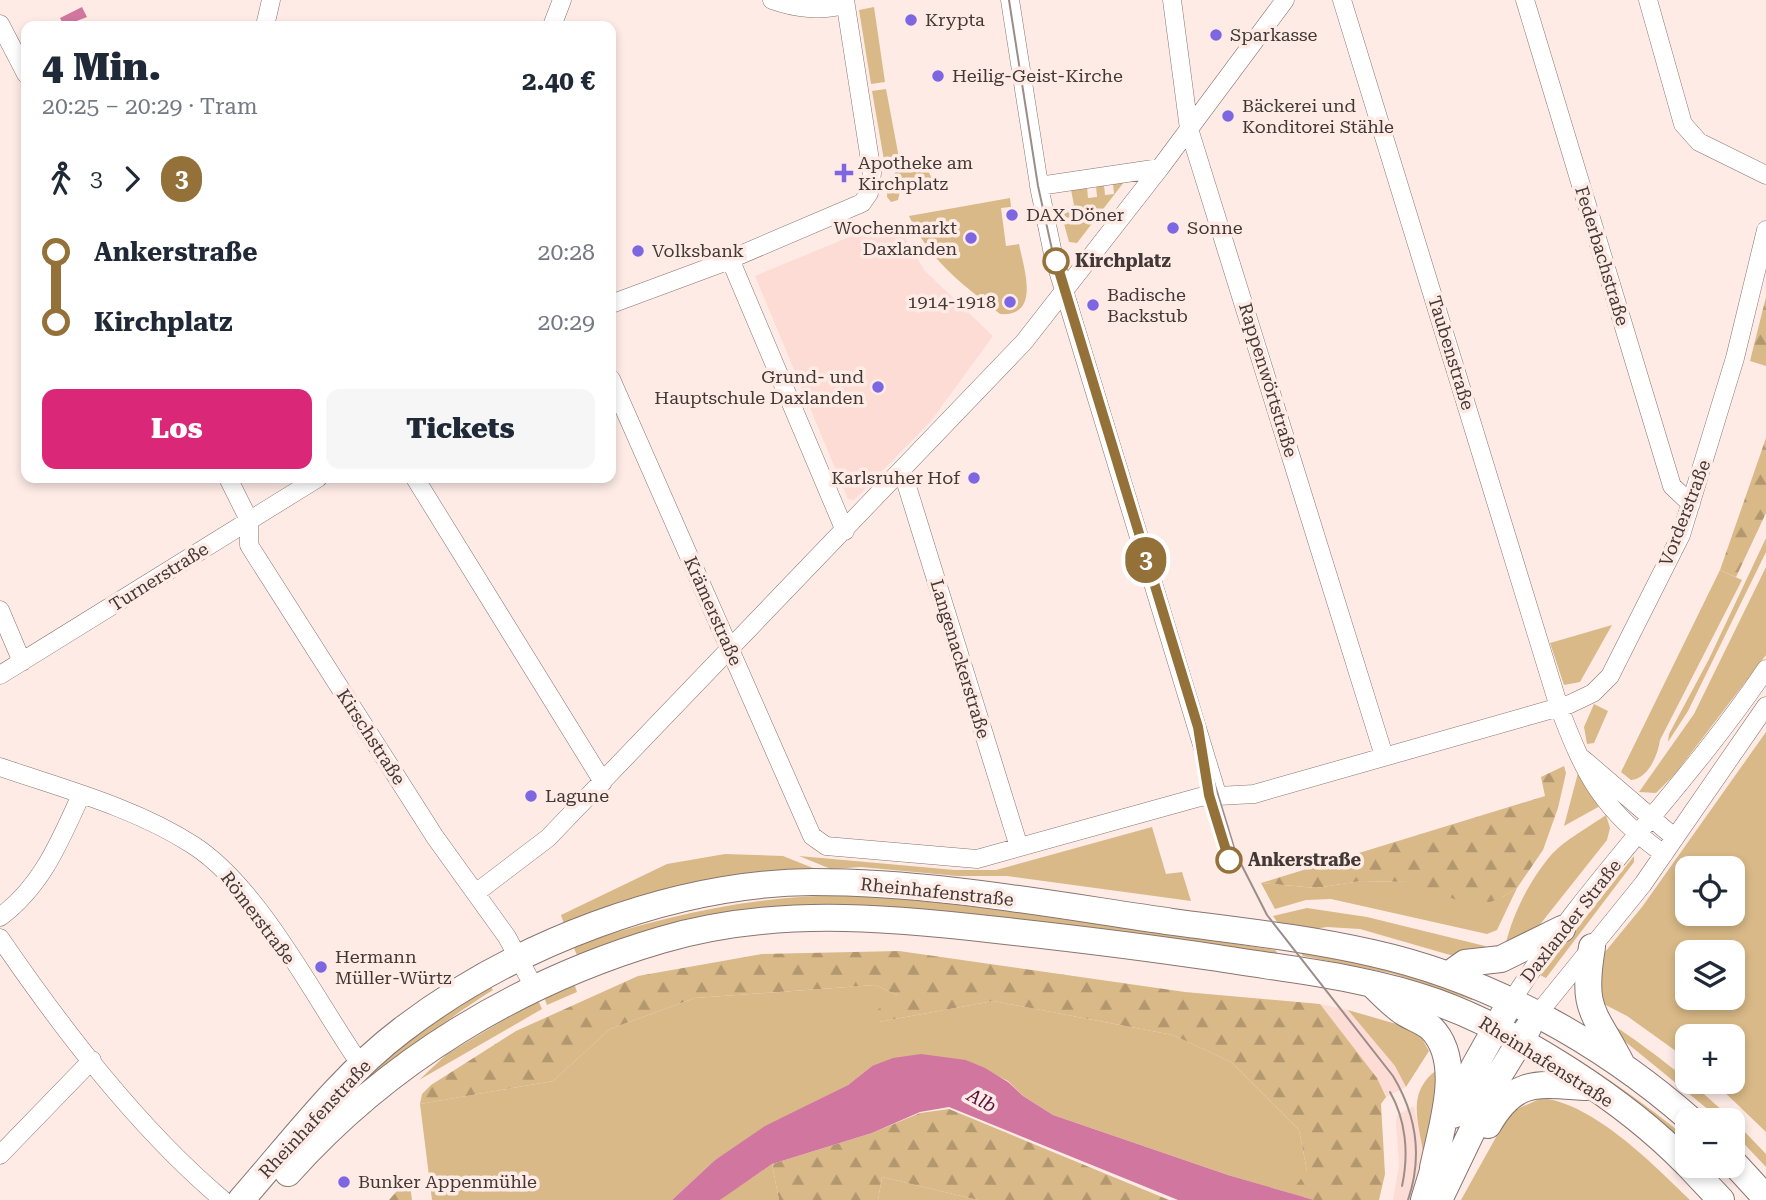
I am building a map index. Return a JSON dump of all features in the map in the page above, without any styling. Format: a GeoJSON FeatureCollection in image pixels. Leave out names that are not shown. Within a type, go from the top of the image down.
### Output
{"type":"FeatureCollection","features":[{"type":"Feature","properties":{"kind":"main road","name":"Rheinhafenstraße"},"geometry":{"type":"LineString","coordinates":[[241,1200],[332,1096],[364,1064],[400,1031],[453,995],[520,960],[607,922],[679,900],[769,885],[822,883],[945,890],[1372,953],[1448,975],[1537,1015],[1622,1066],[1675,1108]]}},
{"type":"Feature","properties":{"kind":"main road","name":"Rheinhafenstraße"},"geometry":{"type":"LineString","coordinates":[[264,1200],[306,1153],[360,1100],[455,1032],[534,987],[663,939],[745,922],[813,916],[880,917],[1120,943],[1371,984],[1434,1001],[1496,1028],[1592,1087],[1639,1121],[1675,1153]]}},
{"type":"Feature","properties":{"kind":"main road"},"geometry":{"type":"LineString","coordinates":[[1448,975],[1465,962],[1501,960],[1562,929]]}},
{"type":"Feature","properties":{"kind":"main road"},"geometry":{"type":"LineString","coordinates":[[1592,947],[1587,980],[1590,1008],[1622,1066]]}},
{"type":"Feature","properties":{"kind":"main road"},"geometry":{"type":"LineString","coordinates":[[1371,984],[1399,1009],[1428,1025],[1443,1045],[1448,1079],[1441,1182]]}},
{"type":"Feature","properties":{"kind":"main road","name":"Daxlander Straße"},"geometry":{"type":"LineString","coordinates":[[1441,1182],[1456,1107],[1511,1002]]}},
{"type":"Feature","properties":{"kind":"main road","name":"Daxlander Straße"},"geometry":{"type":"LineString","coordinates":[[1424,1200],[1441,1182],[1519,1041],[1537,1015]]}},
{"type":"Feature","properties":{"kind":"main road"},"geometry":{"type":"LineString","coordinates":[[1441,1182],[1500,1105],[1516,1091],[1552,1083],[1592,1087]]}},
{"type":"Feature","properties":{"kind":"main road"},"geometry":{"type":"LineString","coordinates":[[1745,1175],[1766,1198]]}},
{"type":"Feature","properties":{"kind":"main road","name":"Rheinhafenstraße"},"geometry":{"type":"LineString","coordinates":[[1700,1178],[1721,1200]]}},
{"type":"Feature","properties":{"kind":"street"},"geometry":{"type":"LineString","coordinates":[[266,21],[271,0]]}},
{"type":"Feature","properties":{"kind":"street"},"geometry":{"type":"LineString","coordinates":[[554,21],[562,0]]}},
{"type":"Feature","properties":{"kind":"street"},"geometry":{"type":"LineString","coordinates":[[616,302],[850,210],[862,203],[869,193],[872,170],[845,2],[822,10],[772,0]]}},
{"type":"Feature","properties":{"kind":"street"},"geometry":{"type":"LineString","coordinates":[[1010,0],[1039,186],[1065,292],[1217,794]]}},
{"type":"Feature","properties":{"kind":"street","name":"Rappenwörtstraße"},"geometry":{"type":"LineString","coordinates":[[1172,0],[1189,129],[1384,756]]}},
{"type":"Feature","properties":{"kind":"street"},"geometry":{"type":"LineString","coordinates":[[477,892],[531,853],[603,782],[1024,342],[1160,168],[1285,0]]}},
{"type":"Feature","properties":{"kind":"street","name":"Taubenstraße"},"geometry":{"type":"LineString","coordinates":[[1342,0],[1559,708]]}},
{"type":"Feature","properties":{"kind":"street","name":"Federbachstraße"},"geometry":{"type":"LineString","coordinates":[[1525,0],[1672,486],[1691,504]]}},
{"type":"Feature","properties":{"kind":"street"},"geometry":{"type":"LineString","coordinates":[[1648,0],[1683,124],[1699,142],[1766,175]]}},
{"type":"Feature","properties":{"kind":"street"},"geometry":{"type":"LineString","coordinates":[[0,24],[21,64]]}},
{"type":"Feature","properties":{"kind":"street"},"geometry":{"type":"LineString","coordinates":[[1039,186],[1160,168]]}},
{"type":"Feature","properties":{"kind":"street","name":"Vorderstraße"},"geometry":{"type":"LineString","coordinates":[[1559,708],[1593,693],[1610,676],[1681,535],[1735,358],[1766,230]]}},
{"type":"Feature","properties":{"kind":"street"},"geometry":{"type":"LineString","coordinates":[[730,259],[845,531]]}},
{"type":"Feature","properties":{"kind":"street","name":"Krämerstraße"},"geometry":{"type":"LineString","coordinates":[[616,390],[812,836],[826,846],[963,859],[991,856],[1018,847]]}},
{"type":"Feature","properties":{"kind":"street","name":"Langenackerstraße"},"geometry":{"type":"LineString","coordinates":[[902,470],[1018,847]]}},
{"type":"Feature","properties":{"kind":"street","name":"Kirschstraße"},"geometry":{"type":"LineString","coordinates":[[230,483],[249,520],[249,545],[254,554],[435,837],[477,892],[534,987]]}},
{"type":"Feature","properties":{"kind":"street","name":"Turnerstraße"},"geometry":{"type":"LineString","coordinates":[[0,675],[310,483]]}},
{"type":"Feature","properties":{"kind":"street"},"geometry":{"type":"LineString","coordinates":[[418,483],[603,782]]}},
{"type":"Feature","properties":{"kind":"street"},"geometry":{"type":"LineString","coordinates":[[0,610],[22,662]]}},
{"type":"Feature","properties":{"kind":"street","name":"Daxlander Straße"},"geometry":{"type":"LineString","coordinates":[[1511,1002],[1562,929],[1734,716],[1766,669]]}},
{"type":"Feature","properties":{"kind":"street","name":"Daxlander Straße"},"geometry":{"type":"LineString","coordinates":[[1537,1015],[1664,854],[1766,706]]}},
{"type":"Feature","properties":{"kind":"street"},"geometry":{"type":"LineString","coordinates":[[1018,847],[1217,794],[1255,794],[1559,708],[1580,757],[1603,800],[1639,836],[1664,854]]}},
{"type":"Feature","properties":{"kind":"street"},"geometry":{"type":"LineString","coordinates":[[1580,757],[1675,838]]}},
{"type":"Feature","properties":{"kind":"street","name":"Römerstraße"},"geometry":{"type":"LineString","coordinates":[[0,767],[80,795],[176,835],[224,871],[266,921],[351,1050],[364,1064]]}},
{"type":"Feature","properties":{"kind":"street"},"geometry":{"type":"LineString","coordinates":[[0,917],[14,906],[46,868],[80,795]]}},
{"type":"Feature","properties":{"kind":"street"},"geometry":{"type":"LineString","coordinates":[[0,937],[36,990],[92,1060],[174,1156],[223,1200]]}},
{"type":"Feature","properties":{"kind":"street"},"geometry":{"type":"LineString","coordinates":[[0,1155],[92,1060]]}},
{"type":"Feature","properties":{"kind":"shaded area","name":"Grund- und Hauptschule Daxlanden"},"geometry":{"type":"Polygon","coordinates":[[[871,228],[903,234],[924,270],[993,336],[931,421],[854,500],[848,499],[755,276],[871,228]]]}},
{"type":"Feature","properties":{"kind":"shaded area"},"geometry":{"type":"Polygon","coordinates":[[[1320,1004],[1348,1010],[1395,1066],[1406,1087],[1386,1097],[1377,1078],[1320,1004]]]}},
{"type":"Feature","properties":{"kind":"shaded area"},"geometry":{"type":"Polygon","coordinates":[[[1414,1106],[1424,1158],[1415,1200],[1393,1200],[1399,1165],[1397,1115],[1414,1106]]]}},
{"type":"Feature","properties":{"kind":"green space"},"geometry":{"type":"Polygon","coordinates":[[[874,7],[885,82],[871,84],[859,10],[874,7]]]}},
{"type":"Feature","properties":{"kind":"green space"},"geometry":{"type":"Polygon","coordinates":[[[886,89],[899,158],[884,160],[872,91],[886,89]]]}},
{"type":"Feature","properties":{"kind":"green space"},"geometry":{"type":"Polygon","coordinates":[[[913,166],[928,170],[934,184],[928,188],[912,180],[901,187],[898,200],[891,202],[887,197],[888,180],[899,169],[913,166]]]}},
{"type":"Feature","properties":{"kind":"green space"},"geometry":{"type":"Polygon","coordinates":[[[1124,182],[1077,243],[1069,242],[1060,209],[1074,205],[1071,190],[1087,187],[1088,198],[1097,197],[1096,186],[1104,185],[1105,195],[1114,194],[1113,183],[1124,182]]]}},
{"type":"Feature","properties":{"kind":"green space"},"geometry":{"type":"Polygon","coordinates":[[[1010,198],[1011,207],[1001,208],[1006,246],[1019,244],[1027,290],[1021,308],[1013,313],[1000,314],[948,271],[927,246],[909,216],[1010,198]]]}},
{"type":"Feature","properties":{"kind":"green space"},"geometry":{"type":"Polygon","coordinates":[[[1766,297],[1766,366],[1750,361],[1766,297]]]}},
{"type":"Feature","properties":{"kind":"green space"},"geometry":{"type":"Polygon","coordinates":[[[1766,438],[1766,513],[1736,577],[1720,570],[1766,438]]]}},
{"type":"Feature","properties":{"kind":"green space"},"geometry":{"type":"Polygon","coordinates":[[[1766,538],[1766,552],[1688,711],[1668,742],[1669,734],[1709,659],[1766,538]]]}},
{"type":"Feature","properties":{"kind":"green space"},"geometry":{"type":"Polygon","coordinates":[[[1766,567],[1766,655],[1675,774],[1656,793],[1639,792],[1694,714],[1766,567]]]}},
{"type":"Feature","properties":{"kind":"green space"},"geometry":{"type":"Polygon","coordinates":[[[1720,570],[1742,580],[1660,740],[1651,765],[1637,779],[1631,780],[1621,772],[1720,570]]]}},
{"type":"Feature","properties":{"kind":"green space"},"geometry":{"type":"Polygon","coordinates":[[[1612,625],[1580,682],[1564,685],[1550,643],[1612,625]]]}},
{"type":"Feature","properties":{"kind":"green space"},"geometry":{"type":"Polygon","coordinates":[[[1594,704],[1608,711],[1594,743],[1587,744],[1584,727],[1594,704]]]}},
{"type":"Feature","properties":{"kind":"green space"},"geometry":{"type":"Polygon","coordinates":[[[1766,732],[1766,1132],[1745,1112],[1745,1108],[1741,1108],[1726,1094],[1745,1094],[1745,1024],[1675,1024],[1675,1050],[1627,1016],[1596,1000],[1605,952],[1675,860],[1675,926],[1745,926],[1745,856],[1678,856],[1766,732]]]}},
{"type":"Feature","properties":{"kind":"green space"},"geometry":{"type":"Polygon","coordinates":[[[1564,766],[1566,773],[1558,808],[1543,850],[1517,888],[1501,898],[1490,902],[1457,900],[1407,882],[1361,881],[1316,888],[1261,883],[1545,796],[1541,777],[1564,766]]]}},
{"type":"Feature","properties":{"kind":"green space"},"geometry":{"type":"Polygon","coordinates":[[[1578,773],[1600,806],[1564,826],[1578,773]]]}},
{"type":"Feature","properties":{"kind":"green space"},"geometry":{"type":"Polygon","coordinates":[[[1606,815],[1610,828],[1607,840],[1534,932],[1506,943],[1518,908],[1544,863],[1564,843],[1606,815]]]}},
{"type":"Feature","properties":{"kind":"green space"},"geometry":{"type":"Polygon","coordinates":[[[1152,827],[1166,874],[1182,872],[1191,901],[1007,876],[957,876],[861,867],[831,869],[799,856],[955,870],[996,870],[1152,827]]]}},
{"type":"Feature","properties":{"kind":"green space"},"geometry":{"type":"Polygon","coordinates":[[[725,854],[783,856],[828,874],[565,927],[561,915],[667,864],[725,854]]]}},
{"type":"Feature","properties":{"kind":"green space"},"geometry":{"type":"Polygon","coordinates":[[[1634,856],[1634,862],[1546,978],[1540,975],[1634,856]]]}},
{"type":"Feature","properties":{"kind":"green space"},"geometry":{"type":"Polygon","coordinates":[[[1361,881],[1407,882],[1501,898],[1517,888],[1497,930],[1487,934],[1331,899],[1306,900],[1275,909],[1261,883],[1316,888],[1361,881]]]}},
{"type":"Feature","properties":{"kind":"green space"},"geometry":{"type":"Polygon","coordinates":[[[853,895],[1065,918],[1275,950],[1280,956],[876,909],[579,960],[573,946],[642,925],[711,909],[781,899],[853,895]]]}},
{"type":"Feature","properties":{"kind":"green space"},"geometry":{"type":"Polygon","coordinates":[[[1307,908],[1367,917],[1485,946],[1489,951],[1457,957],[1360,929],[1327,927],[1306,930],[1280,926],[1273,916],[1307,908]]]}},
{"type":"Feature","properties":{"kind":"green space"},"geometry":{"type":"Polygon","coordinates":[[[1299,950],[1371,963],[1475,996],[1472,1000],[1394,974],[1303,956],[1299,950]]]}},
{"type":"Feature","properties":{"kind":"green space"},"geometry":{"type":"Polygon","coordinates":[[[899,951],[1185,992],[1320,1004],[1377,1078],[1386,1097],[1381,1104],[1385,1174],[1379,1200],[1314,1200],[1290,1193],[1307,1171],[1299,1130],[1231,1062],[1173,1035],[993,1001],[879,1022],[876,1011],[897,995],[875,985],[695,998],[610,1029],[553,1081],[420,1104],[422,1094],[431,1085],[516,1031],[638,976],[762,954],[899,951]]]}},
{"type":"Feature","properties":{"kind":"green space"},"geometry":{"type":"Polygon","coordinates":[[[574,983],[577,992],[547,1005],[544,997],[574,983]]]}},
{"type":"Feature","properties":{"kind":"green space"},"geometry":{"type":"Polygon","coordinates":[[[875,985],[897,995],[879,1022],[993,1001],[1173,1035],[1231,1062],[1299,1130],[1307,1171],[1303,1197],[1228,1175],[1053,1115],[1023,1096],[1008,1081],[966,1060],[872,1066],[848,1085],[765,1127],[715,1160],[672,1200],[432,1200],[420,1104],[553,1081],[610,1029],[695,998],[875,985]]]}},
{"type":"Feature","properties":{"kind":"green space"},"geometry":{"type":"Polygon","coordinates":[[[490,986],[493,990],[434,1030],[379,1074],[276,1170],[366,1075],[444,1013],[490,986]]]}},
{"type":"Feature","properties":{"kind":"green space"},"geometry":{"type":"Polygon","coordinates":[[[538,1000],[542,1009],[419,1080],[447,1054],[538,1000]]]}},
{"type":"Feature","properties":{"kind":"green space"},"geometry":{"type":"Polygon","coordinates":[[[1348,1010],[1417,1030],[1429,1051],[1406,1087],[1395,1066],[1348,1010]]]}},
{"type":"Feature","properties":{"kind":"green space"},"geometry":{"type":"Polygon","coordinates":[[[1603,1018],[1647,1049],[1675,1071],[1675,1082],[1611,1030],[1603,1018]]]}},
{"type":"Feature","properties":{"kind":"green space"},"geometry":{"type":"Polygon","coordinates":[[[1551,1043],[1604,1076],[1675,1129],[1675,1137],[1549,1050],[1551,1043]]]}},
{"type":"Feature","properties":{"kind":"green space"},"geometry":{"type":"Polygon","coordinates":[[[1441,1067],[1424,1158],[1417,1120],[1418,1097],[1429,1076],[1441,1067]]]}},
{"type":"Feature","properties":{"kind":"green space"},"geometry":{"type":"Polygon","coordinates":[[[1689,1094],[1704,1094],[1720,1108],[1706,1108],[1689,1094]]]}},
{"type":"Feature","properties":{"kind":"green space"},"geometry":{"type":"Polygon","coordinates":[[[1542,1098],[1582,1111],[1602,1123],[1641,1153],[1690,1200],[1461,1200],[1510,1112],[1542,1098]]]}},
{"type":"Feature","properties":{"kind":"green space"},"geometry":{"type":"Polygon","coordinates":[[[949,1109],[1169,1200],[978,1200],[882,1177],[878,1200],[779,1200],[772,1164],[872,1133],[920,1113],[949,1109]]]}},
{"type":"Feature","properties":{"kind":"green space"},"geometry":{"type":"Polygon","coordinates":[[[1745,1133],[1766,1154],[1766,1167],[1745,1145],[1745,1133]]]}},
{"type":"Feature","properties":{"kind":"green space"},"geometry":{"type":"Polygon","coordinates":[[[772,1164],[779,1200],[720,1200],[726,1195],[772,1164]]]}},
{"type":"Feature","properties":{"kind":"green space"},"geometry":{"type":"Polygon","coordinates":[[[409,1177],[412,1200],[389,1200],[409,1177]]]}},
{"type":"Feature","properties":{"kind":"green space"},"geometry":{"type":"Polygon","coordinates":[[[882,1177],[978,1200],[878,1200],[882,1177]]]}},
{"type":"Feature","properties":{"kind":"water"},"geometry":{"type":"Polygon","coordinates":[[[82,7],[87,17],[77,21],[62,21],[60,18],[82,7]]]}},
{"type":"Feature","properties":{"kind":"water","name":"Alb"},"geometry":{"type":"Polygon","coordinates":[[[921,1054],[966,1060],[985,1068],[1053,1115],[1228,1175],[1314,1200],[1178,1200],[949,1107],[920,1112],[872,1133],[772,1164],[720,1200],[672,1200],[715,1160],[765,1126],[848,1085],[872,1066],[893,1058],[921,1054]]]}},
{"type":"Feature","properties":{"kind":"tram line"},"geometry":{"type":"LineString","coordinates":[[1009,0],[1038,186],[1053,254],[1236,854],[1267,915],[1393,1076],[1401,1091],[1408,1106],[1415,1136],[1415,1168],[1408,1200]]}},
{"type":"Feature","properties":{"kind":"tram line","name":"3"},"geometry":{"type":"LineString","coordinates":[[1056,261],[1198,727],[1209,795],[1229,860]]}},
{"type":"Feature","properties":{"kind":"tram line"},"geometry":{"type":"LineString","coordinates":[[1390,1092],[1400,1114],[1405,1137],[1402,1186]]}},
{"type":"Feature","properties":{"kind":"place","name":"Krypta"},"geometry":{"type":"Point","coordinates":[911,20]}},
{"type":"Feature","properties":{"kind":"place","name":"Sparkasse"},"geometry":{"type":"Point","coordinates":[1216,35]}},
{"type":"Feature","properties":{"kind":"place","name":"Heilig-Geist-Kirche"},"geometry":{"type":"Point","coordinates":[938,76]}},
{"type":"Feature","properties":{"kind":"place","name":"Bäckerei und Konditorei Stähle"},"geometry":{"type":"Point","coordinates":[1228,116]}},
{"type":"Feature","properties":{"kind":"place","name":"Apotheke am Kirchplatz"},"geometry":{"type":"Point","coordinates":[844,173]}},
{"type":"Feature","properties":{"kind":"place","name":"DAX Döner"},"geometry":{"type":"Point","coordinates":[1012,215]}},
{"type":"Feature","properties":{"kind":"place","name":"Sonne"},"geometry":{"type":"Point","coordinates":[1173,228]}},
{"type":"Feature","properties":{"kind":"place","name":"Wochenmarkt Daxlanden"},"geometry":{"type":"Point","coordinates":[971,238]}},
{"type":"Feature","properties":{"kind":"place","name":"Volksbank"},"geometry":{"type":"Point","coordinates":[638,251]}},
{"type":"Feature","properties":{"kind":"place","name":"Kirchplatz"},"geometry":{"type":"Point","coordinates":[1056,261]}},
{"type":"Feature","properties":{"kind":"place","name":"1914-1918"},"geometry":{"type":"Point","coordinates":[1010,302]}},
{"type":"Feature","properties":{"kind":"place","name":"Badische Backstub"},"geometry":{"type":"Point","coordinates":[1093,305]}},
{"type":"Feature","properties":{"kind":"place","name":"Grund- und Hauptschule Daxlanden"},"geometry":{"type":"Point","coordinates":[878,387]}},
{"type":"Feature","properties":{"kind":"place","name":"Karlsruher Hof"},"geometry":{"type":"Point","coordinates":[974,478]}},
{"type":"Feature","properties":{"kind":"place","name":"Lagune"},"geometry":{"type":"Point","coordinates":[531,796]}},
{"type":"Feature","properties":{"kind":"place","name":"Ankerstraße"},"geometry":{"type":"Point","coordinates":[1229,860]}},
{"type":"Feature","properties":{"kind":"place","name":"Hermann Müller-Würtz"},"geometry":{"type":"Point","coordinates":[321,967]}},
{"type":"Feature","properties":{"kind":"place","name":"Bunker Appenmühle"},"geometry":{"type":"Point","coordinates":[344,1182]}}]}
